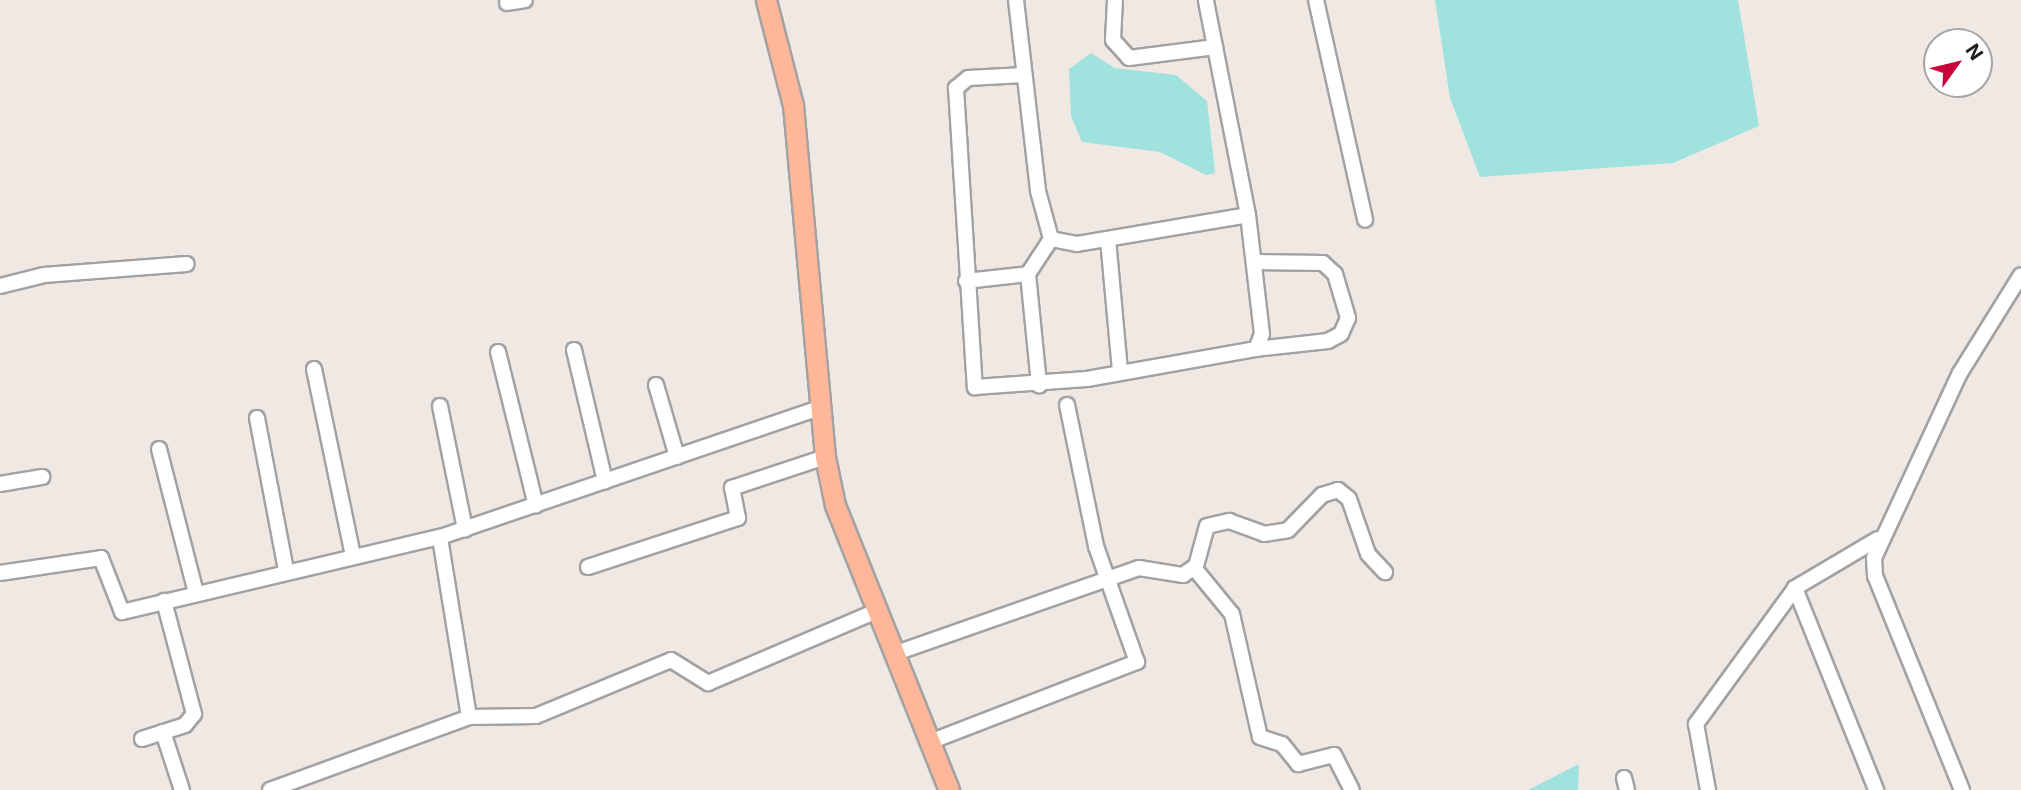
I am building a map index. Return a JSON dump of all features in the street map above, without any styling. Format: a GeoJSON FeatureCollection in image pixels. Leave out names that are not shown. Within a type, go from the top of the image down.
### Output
{"type":"FeatureCollection","features":[{"type":"Feature","properties":{"kind":"main road"},"geometry":{"type":"LineString","coordinates":[[766,0],[793,105],[825,457],[835,505],[932,741],[949,790]]}},
{"type":"Feature","properties":{"kind":"street"},"geometry":{"type":"LineString","coordinates":[[507,2],[525,0]]}},
{"type":"Feature","properties":{"kind":"street"},"geometry":{"type":"LineString","coordinates":[[1016,0],[1038,191],[1051,239],[1028,274],[1039,385]]}},
{"type":"Feature","properties":{"kind":"street"},"geometry":{"type":"LineString","coordinates":[[1115,0],[1113,40],[1129,58],[1215,47]]}},
{"type":"Feature","properties":{"kind":"street"},"geometry":{"type":"LineString","coordinates":[[1206,0],[1248,215],[1262,334],[1256,349]]}},
{"type":"Feature","properties":{"kind":"street"},"geometry":{"type":"LineString","coordinates":[[1316,0],[1365,220]]}},
{"type":"Feature","properties":{"kind":"street"},"geometry":{"type":"LineString","coordinates":[[1024,75],[968,78],[956,88],[966,281],[975,387],[1039,385],[1256,349],[1328,341],[1341,334],[1348,317],[1335,274],[1323,263],[1254,262]]}},
{"type":"Feature","properties":{"kind":"street"},"geometry":{"type":"LineString","coordinates":[[1051,239],[1077,244],[1248,215]]}},
{"type":"Feature","properties":{"kind":"street"},"geometry":{"type":"LineString","coordinates":[[1108,239],[1119,372]]}},
{"type":"Feature","properties":{"kind":"street"},"geometry":{"type":"LineString","coordinates":[[0,286],[44,275],[187,264]]}},
{"type":"Feature","properties":{"kind":"street"},"geometry":{"type":"LineString","coordinates":[[966,281],[1028,274]]}},
{"type":"Feature","properties":{"kind":"street"},"geometry":{"type":"LineString","coordinates":[[1962,790],[1875,576],[1878,539],[1960,373],[2021,275]]}},
{"type":"Feature","properties":{"kind":"street"},"geometry":{"type":"LineString","coordinates":[[574,350],[605,481]]}},
{"type":"Feature","properties":{"kind":"street"},"geometry":{"type":"LineString","coordinates":[[498,352],[536,505]]}},
{"type":"Feature","properties":{"kind":"street"},"geometry":{"type":"LineString","coordinates":[[314,369],[353,555]]}},
{"type":"Feature","properties":{"kind":"street"},"geometry":{"type":"LineString","coordinates":[[656,385],[677,457]]}},
{"type":"Feature","properties":{"kind":"street"},"geometry":{"type":"LineString","coordinates":[[932,741],[1135,666],[1110,578],[1096,546],[1067,405]]}},
{"type":"Feature","properties":{"kind":"street"},"geometry":{"type":"LineString","coordinates":[[440,406],[465,529]]}},
{"type":"Feature","properties":{"kind":"street"},"geometry":{"type":"LineString","coordinates":[[0,573],[101,558],[121,612],[286,570],[440,537],[820,408]]}},
{"type":"Feature","properties":{"kind":"street"},"geometry":{"type":"LineString","coordinates":[[257,418],[286,570]]}},
{"type":"Feature","properties":{"kind":"street"},"geometry":{"type":"LineString","coordinates":[[159,449],[196,593]]}},
{"type":"Feature","properties":{"kind":"street"},"geometry":{"type":"LineString","coordinates":[[588,568],[738,518],[734,487],[825,457]]}},
{"type":"Feature","properties":{"kind":"street"},"geometry":{"type":"LineString","coordinates":[[0,484],[43,477]]}},
{"type":"Feature","properties":{"kind":"street"},"geometry":{"type":"LineString","coordinates":[[1195,569],[1207,526],[1229,521],[1264,534],[1288,530],[1322,495],[1338,489],[1349,499],[1368,554],[1385,572]]}},
{"type":"Feature","properties":{"kind":"street"},"geometry":{"type":"LineString","coordinates":[[440,537],[469,717]]}},
{"type":"Feature","properties":{"kind":"street"},"geometry":{"type":"LineString","coordinates":[[1709,790],[1696,724],[1795,588],[1878,539]]}},
{"type":"Feature","properties":{"kind":"street"},"geometry":{"type":"LineString","coordinates":[[896,653],[1146,567],[1172,576],[1195,569]]}},
{"type":"Feature","properties":{"kind":"street"},"geometry":{"type":"LineString","coordinates":[[1195,569],[1228,607],[1239,632],[1260,737],[1282,744],[1298,764],[1334,755],[1352,790]]}},
{"type":"Feature","properties":{"kind":"street"},"geometry":{"type":"LineString","coordinates":[[1795,588],[1876,790]]}},
{"type":"Feature","properties":{"kind":"street"},"geometry":{"type":"LineString","coordinates":[[142,739],[185,726],[194,714],[164,601]]}},
{"type":"Feature","properties":{"kind":"street"},"geometry":{"type":"LineString","coordinates":[[270,790],[469,717],[544,714],[671,660],[708,683],[877,611]]}},
{"type":"Feature","properties":{"kind":"street"},"geometry":{"type":"LineString","coordinates":[[163,732],[182,790]]}},
{"type":"Feature","properties":{"kind":"water"},"geometry":{"type":"Polygon","coordinates":[[[1435,0],[1738,0],[1759,126],[1673,163],[1480,177],[1450,98],[1435,0]]]}},
{"type":"Feature","properties":{"kind":"water"},"geometry":{"type":"Polygon","coordinates":[[[1091,53],[1115,68],[1176,75],[1207,101],[1215,173],[1206,175],[1160,152],[1082,142],[1071,116],[1069,69],[1091,53]]]}},
{"type":"Feature","properties":{"kind":"water"},"geometry":{"type":"Polygon","coordinates":[[[1579,764],[1578,790],[1528,790],[1579,764]]]}}]}
